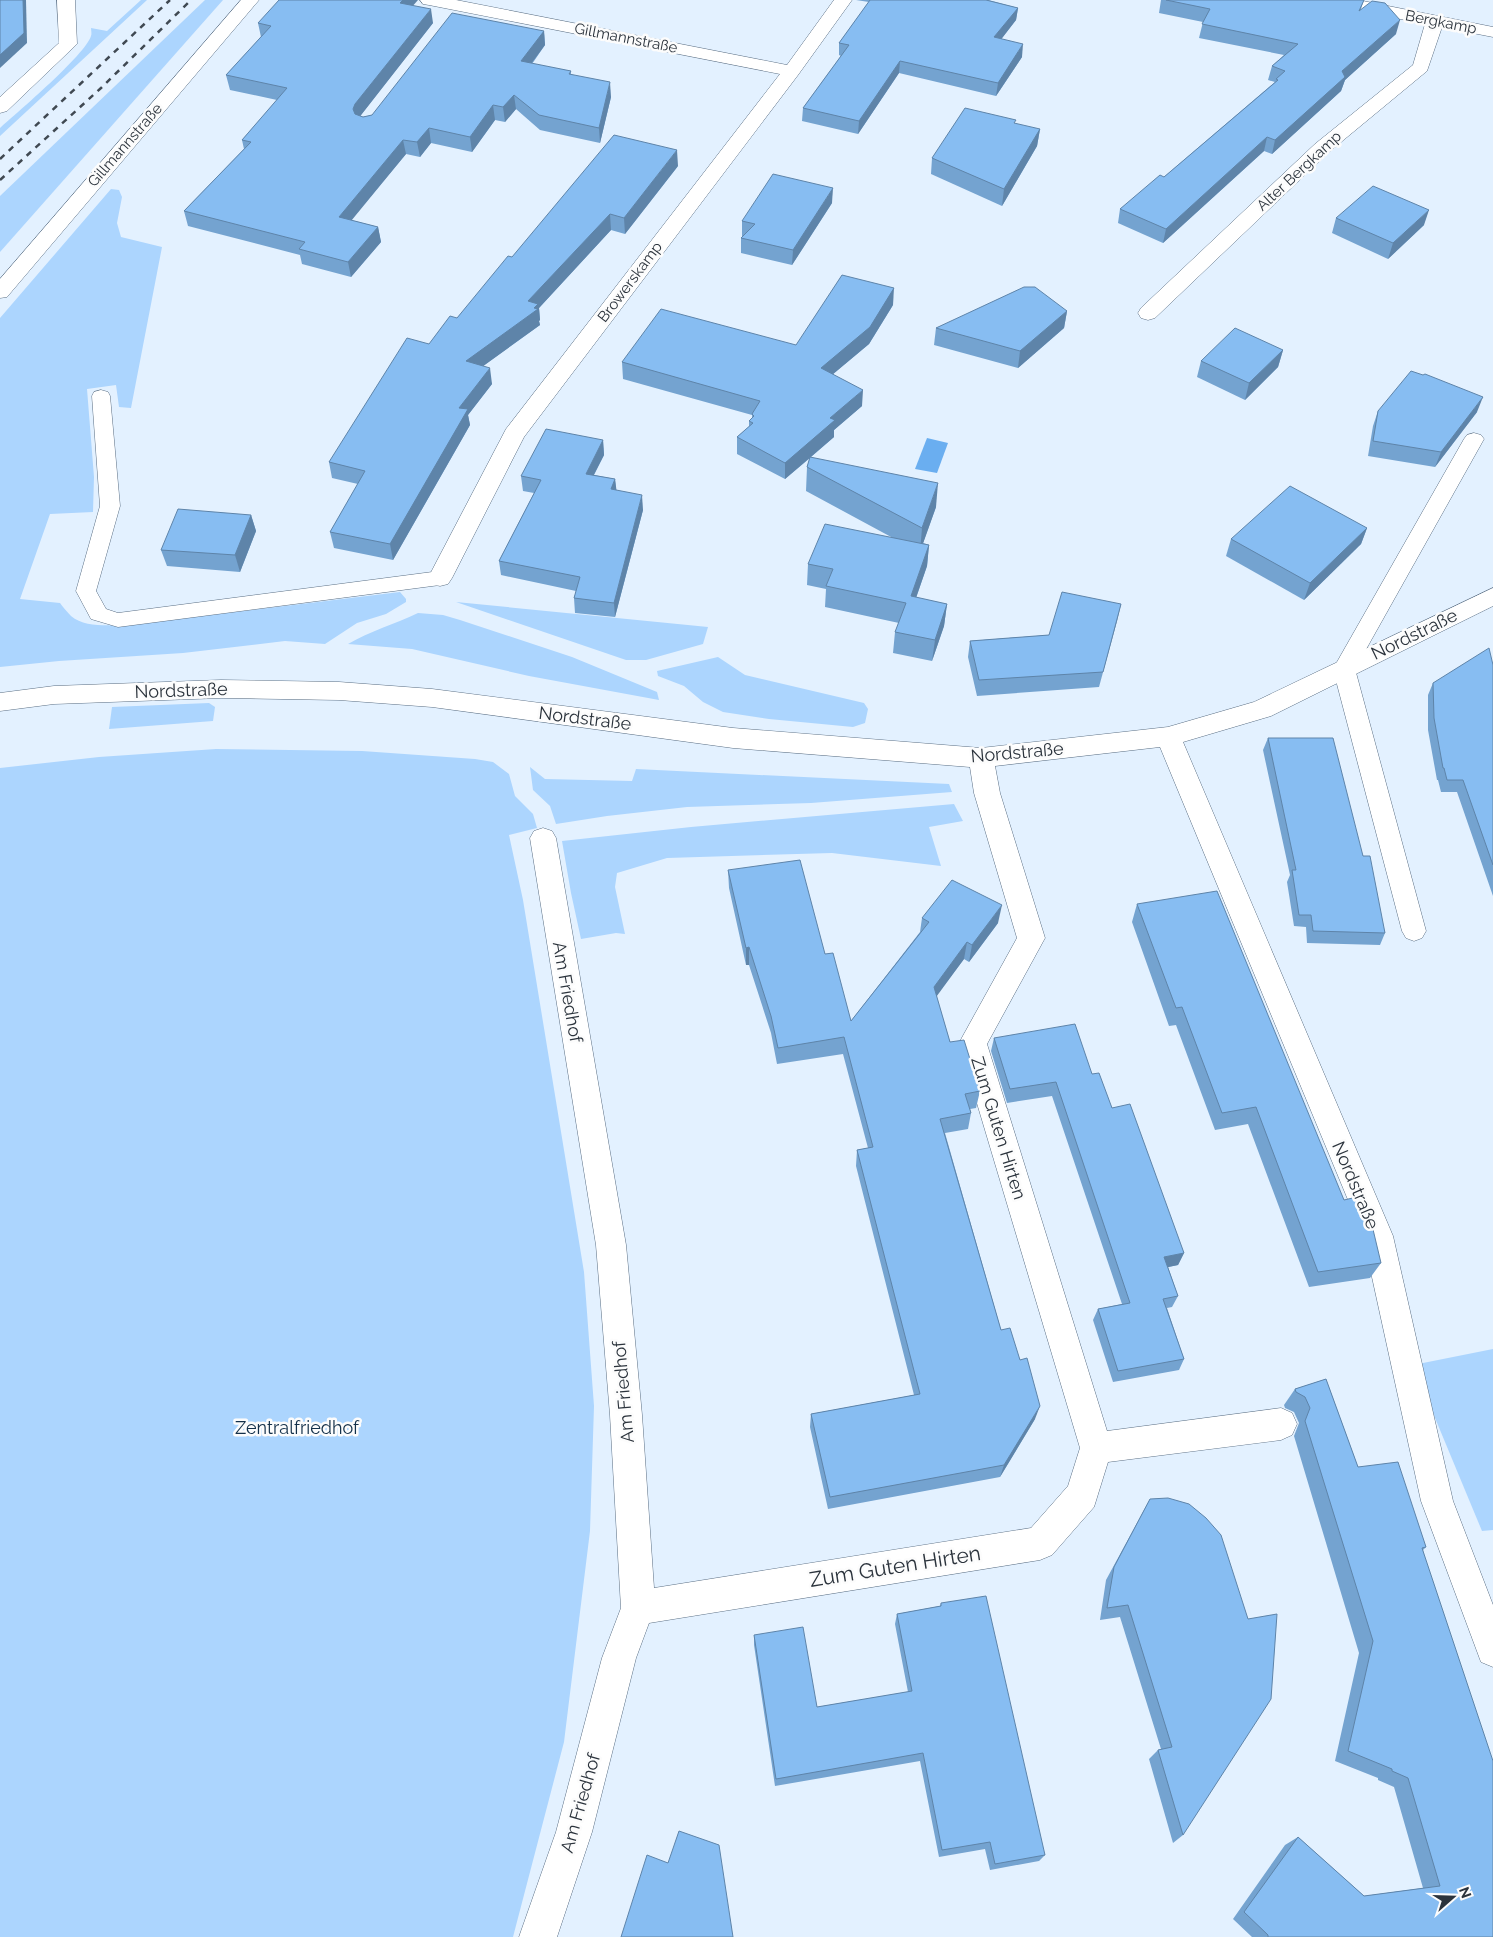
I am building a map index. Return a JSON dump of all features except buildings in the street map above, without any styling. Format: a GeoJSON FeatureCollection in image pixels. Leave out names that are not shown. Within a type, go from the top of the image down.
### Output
{"type":"FeatureCollection","features":[{"type":"Feature","properties":{"kind":"street"},"geometry":{"type":"LineString","coordinates":[[0,107],[68,44],[66,0]]}},
{"type":"Feature","properties":{"kind":"street","name":"Gillmannstraße"},"geometry":{"type":"LineString","coordinates":[[0,292],[250,0]]}},
{"type":"Feature","properties":{"kind":"street","name":"Gillmannstraße"},"geometry":{"type":"LineString","coordinates":[[429,0],[461,2],[792,71]]}},
{"type":"Feature","properties":{"kind":"street","name":"Browerskamp"},"geometry":{"type":"LineString","coordinates":[[440,578],[514,434],[792,71],[843,0]]}},
{"type":"Feature","properties":{"kind":"street","name":"Bergkamp"},"geometry":{"type":"LineString","coordinates":[[1331,0],[1359,2],[1434,22],[1493,32]]}},
{"type":"Feature","properties":{"kind":"street"},"geometry":{"type":"LineString","coordinates":[[448,20],[461,2]]}},
{"type":"Feature","properties":{"kind":"street","name":"Alter Bergkamp"},"geometry":{"type":"LineString","coordinates":[[1148,313],[1322,148],[1420,67],[1434,22]]}},
{"type":"Feature","properties":{"kind":"street","name":"Nordstraße"},"geometry":{"type":"LineString","coordinates":[[0,702],[54,694],[211,689],[339,691],[432,698],[733,738],[981,758],[1168,737],[1262,709],[1493,596]]}},
{"type":"Feature","properties":{"kind":"street","name":"Nordstraße"},"geometry":{"type":"LineString","coordinates":[[1168,737],[1378,1236],[1437,1500],[1493,1650]]}},
{"type":"Feature","properties":{"kind":"street","name":"Zum Guten Hirten"},"geometry":{"type":"LineString","coordinates":[[638,1608],[1040,1543],[1082,1496],[1096,1448],[973,1043],[1031,938],[987,793],[981,758]]}},
{"type":"Feature","properties":{"kind":"street","name":"Am Friedhof"},"geometry":{"type":"LineString","coordinates":[[538,1937],[574,1832],[619,1658],[638,1608],[626,1415],[611,1245],[543,838]]}},
{"type":"Feature","properties":{"kind":"street"},"geometry":{"type":"LineString","coordinates":[[1096,1448],[1281,1424]]}},
{"type":"Feature","properties":{"kind":"lane"},"geometry":{"type":"LineString","coordinates":[[101,396],[110,506],[86,591],[98,614],[118,620],[440,578]]}},
{"type":"Feature","properties":{"kind":"lane"},"geometry":{"type":"LineString","coordinates":[[1414,931],[1344,669],[1474,439]]}},
{"type":"Feature","properties":{"kind":"green space"},"geometry":{"type":"Polygon","coordinates":[[[141,0],[147,0],[0,136],[0,128],[77,56],[91,36],[91,28],[107,31],[141,0]]]}},
{"type":"Feature","properties":{"kind":"green space"},"geometry":{"type":"Polygon","coordinates":[[[205,0],[223,0],[0,252],[0,196],[205,0]]]}},
{"type":"Feature","properties":{"kind":"green space"},"geometry":{"type":"Polygon","coordinates":[[[111,189],[119,190],[122,197],[117,223],[121,237],[162,247],[131,408],[119,407],[116,385],[87,389],[94,477],[93,512],[50,514],[20,599],[60,603],[77,620],[90,624],[105,625],[127,625],[400,592],[406,599],[406,602],[386,614],[357,623],[325,644],[285,641],[183,653],[0,667],[0,318],[111,189]]]}},
{"type":"Feature","properties":{"kind":"green space"},"geometry":{"type":"Polygon","coordinates":[[[456,602],[708,627],[703,644],[646,660],[626,660],[456,602]]]}},
{"type":"Feature","properties":{"kind":"green space"},"geometry":{"type":"Polygon","coordinates":[[[418,613],[443,615],[572,657],[657,692],[659,700],[529,676],[412,649],[348,644],[418,613]]]}},
{"type":"Feature","properties":{"kind":"green space"},"geometry":{"type":"Polygon","coordinates":[[[718,657],[745,675],[864,703],[868,709],[865,723],[853,727],[769,719],[723,712],[703,702],[684,686],[658,676],[657,671],[718,657]]]}},
{"type":"Feature","properties":{"kind":"green space"},"geometry":{"type":"Polygon","coordinates":[[[209,703],[215,707],[213,721],[109,729],[112,707],[209,703]]]}},
{"type":"Feature","properties":{"kind":"green space","name":"Zentralfriedhof"},"geometry":{"type":"Polygon","coordinates":[[[216,749],[362,751],[493,762],[509,774],[515,796],[533,814],[537,828],[509,835],[523,900],[584,1272],[594,1406],[590,1531],[564,1742],[513,1937],[0,1937],[0,768],[99,757],[216,749]]]}},
{"type":"Feature","properties":{"kind":"green space"},"geometry":{"type":"Polygon","coordinates":[[[530,767],[545,779],[632,781],[636,769],[949,784],[952,792],[811,803],[687,807],[556,824],[550,806],[533,790],[530,767]]]}},
{"type":"Feature","properties":{"kind":"green space"},"geometry":{"type":"Polygon","coordinates":[[[954,804],[963,821],[929,827],[941,866],[832,853],[667,858],[617,873],[615,887],[625,934],[616,933],[581,939],[562,841],[691,827],[954,804]]]}},
{"type":"Feature","properties":{"kind":"green space"},"geometry":{"type":"Polygon","coordinates":[[[1493,1349],[1493,1530],[1482,1531],[1413,1365],[1493,1349]]]}},
{"type":"Feature","properties":{"kind":"shaded area"},"geometry":{"type":"Polygon","coordinates":[[[927,438],[948,443],[937,473],[915,469],[927,438]]]}},
{"type":"Feature","properties":{"kind":"railway"},"geometry":{"type":"LineString","coordinates":[[0,159],[170,0]]}},
{"type":"Feature","properties":{"kind":"railway"},"geometry":{"type":"LineString","coordinates":[[0,180],[101,88],[191,0]]}}]}
